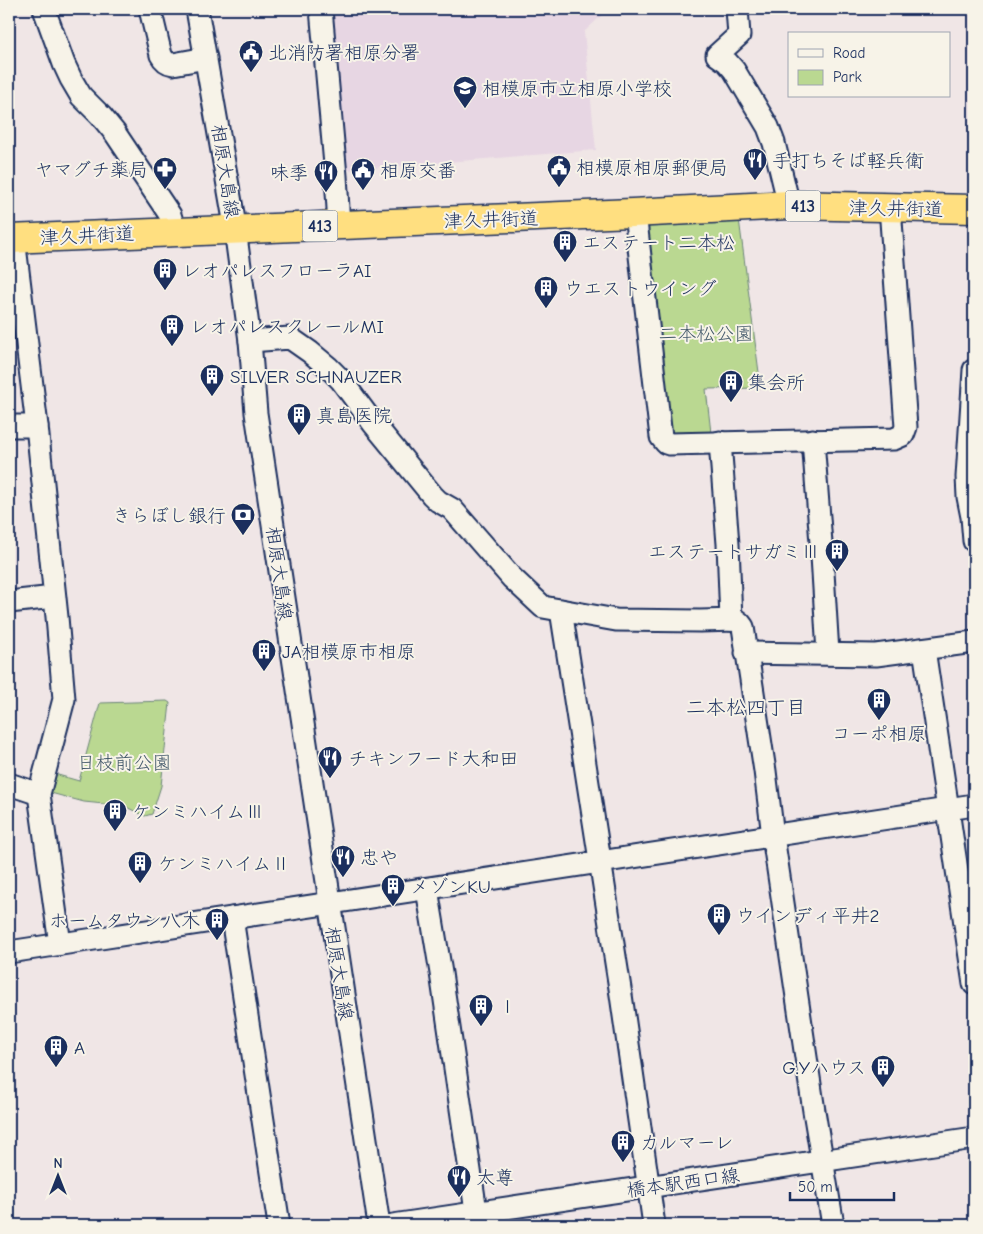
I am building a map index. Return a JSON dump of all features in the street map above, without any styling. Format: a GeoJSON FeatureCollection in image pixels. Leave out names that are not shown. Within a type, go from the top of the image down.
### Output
{"type":"FeatureCollection","features":[{"type":"Feature","properties":{"kind":"highway","name":"津久井街道"},"geometry":{"type":"LineString","coordinates":[[11,238],[789,205],[974,210]]}},
{"type":"Feature","properties":{"kind":"street"},"geometry":{"type":"LineString","coordinates":[[44,9],[64,64],[81,96],[101,116],[120,140],[170,216],[175,231]]}},
{"type":"Feature","properties":{"kind":"street"},"geometry":{"type":"LineString","coordinates":[[150,9],[163,60],[173,64],[206,58]]}},
{"type":"Feature","properties":{"kind":"street","name":"相原大島線"},"geometry":{"type":"LineString","coordinates":[[197,9],[235,229],[250,342],[256,413],[379,1225]]}},
{"type":"Feature","properties":{"kind":"street"},"geometry":{"type":"LineString","coordinates":[[321,9],[339,225]]}},
{"type":"Feature","properties":{"kind":"street"},"geometry":{"type":"LineString","coordinates":[[737,9],[739,35],[717,55],[734,70],[768,127],[774,143],[789,205]]}},
{"type":"Feature","properties":{"kind":"street"},"geometry":{"type":"LineString","coordinates":[[635,213],[661,437],[666,443],[894,439],[901,437],[906,430],[890,207]]}},
{"type":"Feature","properties":{"kind":"street"},"geometry":{"type":"LineString","coordinates":[[11,238],[37,426],[64,699],[39,794],[60,944]]}},
{"type":"Feature","properties":{"kind":"street"},"geometry":{"type":"LineString","coordinates":[[250,342],[290,338],[328,367],[341,380],[432,496],[452,509],[512,578],[543,606],[616,620],[700,622],[736,620],[743,627],[814,1111],[833,1225]]}},
{"type":"Feature","properties":{"kind":"street"},"geometry":{"type":"LineString","coordinates":[[974,370],[967,477],[974,541]]}},
{"type":"Feature","properties":{"kind":"street"},"geometry":{"type":"LineString","coordinates":[[9,426],[37,426]]}},
{"type":"Feature","properties":{"kind":"street"},"geometry":{"type":"LineString","coordinates":[[813,440],[828,653]]}},
{"type":"Feature","properties":{"kind":"street"},"geometry":{"type":"LineString","coordinates":[[720,442],[728,544],[731,620]]}},
{"type":"Feature","properties":{"kind":"street"},"geometry":{"type":"LineString","coordinates":[[9,602],[54,597]]}},
{"type":"Feature","properties":{"kind":"street"},"geometry":{"type":"LineString","coordinates":[[561,610],[621,996],[654,1225]]}},
{"type":"Feature","properties":{"kind":"street"},"geometry":{"type":"LineString","coordinates":[[746,653],[876,655],[974,642]]}},
{"type":"Feature","properties":{"kind":"street"},"geometry":{"type":"LineString","coordinates":[[924,649],[974,984]]}},
{"type":"Feature","properties":{"kind":"street"},"geometry":{"type":"LineString","coordinates":[[9,784],[39,794]]}},
{"type":"Feature","properties":{"kind":"street"},"geometry":{"type":"LineString","coordinates":[[9,952],[974,806]]}},
{"type":"Feature","properties":{"kind":"street"},"geometry":{"type":"LineString","coordinates":[[428,889],[478,1219]]}},
{"type":"Feature","properties":{"kind":"street"},"geometry":{"type":"LineString","coordinates":[[232,918],[279,1225]]}},
{"type":"Feature","properties":{"kind":"street","name":"橋本駅西口線"},"geometry":{"type":"LineString","coordinates":[[392,1225],[478,1219],[648,1187],[974,1138]]}},
{"type":"Feature","properties":{"kind":"shaded area","name":"相模原市立相原小学校"},"geometry":{"type":"Polygon","coordinates":[[[328,9],[587,9],[602,15],[584,32],[596,150],[347,170],[344,168],[328,9]]]}},
{"type":"Feature","properties":{"kind":"green space","name":"二本松公園"},"geometry":{"type":"Polygon","coordinates":[[[739,219],[761,388],[706,389],[711,433],[674,435],[669,431],[646,229],[651,223],[739,219]]]}},
{"type":"Feature","properties":{"kind":"green space","name":"日枝前公園"},"geometry":{"type":"Polygon","coordinates":[[[167,701],[170,703],[161,786],[152,814],[145,816],[124,806],[84,802],[47,792],[51,773],[79,781],[100,703],[167,701]]]}},
{"type":"Feature","properties":{"kind":"place","name":"北消防署相原分署"},"geometry":{"type":"Point","coordinates":[251,73]}},
{"type":"Feature","properties":{"kind":"place","name":"相模原市立相原小学校"},"geometry":{"type":"Point","coordinates":[465,109]}},
{"type":"Feature","properties":{"kind":"place","name":"手打ちそば軽兵衛"},"geometry":{"type":"Point","coordinates":[755,181]}},
{"type":"Feature","properties":{"kind":"place","name":"相模原相原郵便局"},"geometry":{"type":"Point","coordinates":[559,188]}},
{"type":"Feature","properties":{"kind":"place","name":"ヤマグチ薬局"},"geometry":{"type":"Point","coordinates":[165,190]}},
{"type":"Feature","properties":{"kind":"place","name":"相原交番"},"geometry":{"type":"Point","coordinates":[363,191]}},
{"type":"Feature","properties":{"kind":"place","name":"味季"},"geometry":{"type":"Point","coordinates":[326,193]}},
{"type":"Feature","properties":{"kind":"place","name":"エステート二本松"},"geometry":{"type":"Point","coordinates":[565,263]}},
{"type":"Feature","properties":{"kind":"place","name":"レオパレスフローラAI"},"geometry":{"type":"Point","coordinates":[165,291]}},
{"type":"Feature","properties":{"kind":"place","name":"ウエストウイング"},"geometry":{"type":"Point","coordinates":[546,309]}},
{"type":"Feature","properties":{"kind":"place","name":"レオパレスクレールMI"},"geometry":{"type":"Point","coordinates":[172,347]}},
{"type":"Feature","properties":{"kind":"place","name":"SILVER SCHNAUZER"},"geometry":{"type":"Point","coordinates":[212,397]}},
{"type":"Feature","properties":{"kind":"place","name":"集会所"},"geometry":{"type":"Point","coordinates":[731,403]}},
{"type":"Feature","properties":{"kind":"place","name":"真島医院"},"geometry":{"type":"Point","coordinates":[299,436]}},
{"type":"Feature","properties":{"kind":"place","name":"きらぼし銀行"},"geometry":{"type":"Point","coordinates":[243,536]}},
{"type":"Feature","properties":{"kind":"place","name":"エステートサガミⅢ"},"geometry":{"type":"Point","coordinates":[837,572]}},
{"type":"Feature","properties":{"kind":"place","name":"JA相模原市相原"},"geometry":{"type":"Point","coordinates":[264,672]}},
{"type":"Feature","properties":{"kind":"place","name":"コーポ相原"},"geometry":{"type":"Point","coordinates":[879,721]}},
{"type":"Feature","properties":{"kind":"place","name":"チキンフード大和田"},"geometry":{"type":"Point","coordinates":[330,779]}},
{"type":"Feature","properties":{"kind":"place","name":"ケンミハイムⅢ"},"geometry":{"type":"Point","coordinates":[115,832]}},
{"type":"Feature","properties":{"kind":"place","name":"忠や"},"geometry":{"type":"Point","coordinates":[343,878]}},
{"type":"Feature","properties":{"kind":"place","name":"ケンミハイムⅡ"},"geometry":{"type":"Point","coordinates":[140,884]}},
{"type":"Feature","properties":{"kind":"place","name":"メゾンKU"},"geometry":{"type":"Point","coordinates":[393,907]}},
{"type":"Feature","properties":{"kind":"place","name":"ウインディ平井2"},"geometry":{"type":"Point","coordinates":[719,936]}},
{"type":"Feature","properties":{"kind":"place","name":"ホームタウン八木"},"geometry":{"type":"Point","coordinates":[217,941]}},
{"type":"Feature","properties":{"kind":"place","name":"Ⅰ"},"geometry":{"type":"Point","coordinates":[481,1027]}},
{"type":"Feature","properties":{"kind":"place","name":"A"},"geometry":{"type":"Point","coordinates":[56,1068]}},
{"type":"Feature","properties":{"kind":"place","name":"G.Yハウス"},"geometry":{"type":"Point","coordinates":[883,1088]}},
{"type":"Feature","properties":{"kind":"place","name":"カルマーレ"},"geometry":{"type":"Point","coordinates":[623,1163]}},
{"type":"Feature","properties":{"kind":"place","name":"太尊"},"geometry":{"type":"Point","coordinates":[459,1198]}},
{"type":"Feature","properties":{"kind":"district","name":"二本松四丁目"},"geometry":{"type":"Point","coordinates":[746,707]}}]}
